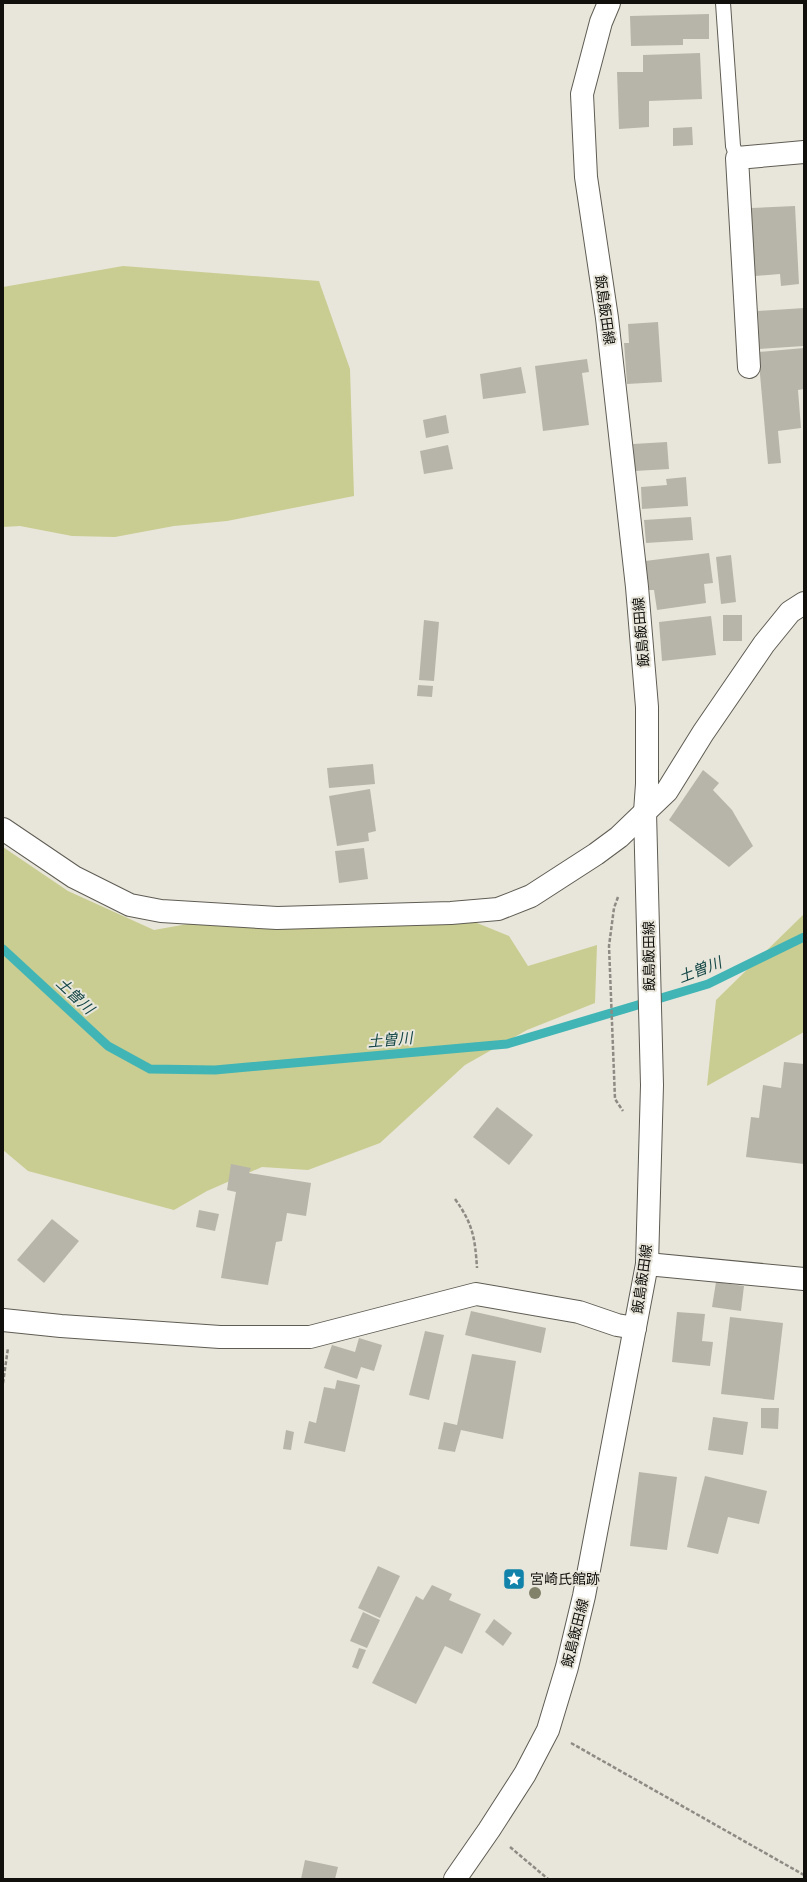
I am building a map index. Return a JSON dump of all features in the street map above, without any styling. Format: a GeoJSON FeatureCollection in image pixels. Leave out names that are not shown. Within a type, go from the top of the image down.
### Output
{"type":"FeatureCollection","features":[{"type":"Feature","properties":{"kind":"street","name":"飯島飯田線"},"geometry":{"type":"LineString","coordinates":[[455,1879],[525,1774],[548,1730],[567,1667],[584,1596],[647,1264],[652,1085],[645,812],[647,784],[647,707],[637,587],[607,318],[586,169],[582,94],[601,22],[609,3]]}},
{"type":"Feature","properties":{"kind":"street"},"geometry":{"type":"LineString","coordinates":[[749,367],[737,158],[804,152]]}},
{"type":"Feature","properties":{"kind":"street"},"geometry":{"type":"LineString","coordinates":[[3,829],[74,877],[130,906],[161,911],[277,918],[451,913],[498,909],[531,896],[596,854],[619,837],[667,791],[703,733],[764,644],[790,612],[804,603]]}},
{"type":"Feature","properties":{"kind":"street"},"geometry":{"type":"LineString","coordinates":[[647,1264],[804,1279]]}},
{"type":"Feature","properties":{"kind":"street"},"geometry":{"type":"LineString","coordinates":[[7,1321],[220,1337],[310,1337],[476,1294],[579,1312],[617,1325],[635,1328]]}},
{"type":"Feature","properties":{"kind":"lane"},"geometry":{"type":"LineString","coordinates":[[723,3],[733,146],[737,158]]}},
{"type":"Feature","properties":{"kind":"path"},"geometry":{"type":"LineString","coordinates":[[620,894],[614,908],[609,946],[615,1099],[624,1112]]}},
{"type":"Feature","properties":{"kind":"path"},"geometry":{"type":"LineString","coordinates":[[455,1199],[466,1214],[472,1229],[478,1271],[476,1294]]}},
{"type":"Feature","properties":{"kind":"path"},"geometry":{"type":"LineString","coordinates":[[3,1383],[7,1321]]}},
{"type":"Feature","properties":{"kind":"path"},"geometry":{"type":"LineString","coordinates":[[548,1730],[804,1875]]}},
{"type":"Feature","properties":{"kind":"path"},"geometry":{"type":"LineString","coordinates":[[489,1830],[548,1879]]}},
{"type":"Feature","properties":{"kind":"green space"},"geometry":{"type":"Polygon","coordinates":[[[123,266],[319,281],[350,369],[354,496],[227,521],[174,526],[115,537],[72,536],[20,526],[3,527],[3,287],[123,266]]]}},
{"type":"Feature","properties":{"kind":"green space"},"geometry":{"type":"Polygon","coordinates":[[[3,847],[68,891],[154,930],[271,909],[381,921],[477,923],[509,936],[528,966],[597,945],[595,1003],[527,1030],[465,1065],[380,1143],[308,1170],[262,1167],[207,1191],[174,1210],[28,1171],[3,1150],[3,847]]]}},
{"type":"Feature","properties":{"kind":"green space"},"geometry":{"type":"Polygon","coordinates":[[[804,914],[804,1032],[707,1086],[716,1000],[804,914]]]}},
{"type":"Feature","properties":{"kind":"building"},"geometry":{"type":"Polygon","coordinates":[[[709,14],[709,39],[683,39],[683,45],[631,46],[630,16],[709,14]]]}},
{"type":"Feature","properties":{"kind":"building"},"geometry":{"type":"Polygon","coordinates":[[[700,53],[702,99],[649,101],[649,127],[619,129],[617,72],[643,72],[643,55],[700,53]]]}},
{"type":"Feature","properties":{"kind":"building"},"geometry":{"type":"Polygon","coordinates":[[[692,127],[693,145],[673,146],[673,128],[692,127]]]}},
{"type":"Feature","properties":{"kind":"building"},"geometry":{"type":"Polygon","coordinates":[[[795,206],[799,284],[781,286],[780,274],[755,276],[751,208],[795,206]]]}},
{"type":"Feature","properties":{"kind":"building"},"geometry":{"type":"Polygon","coordinates":[[[804,308],[804,346],[759,349],[758,311],[804,308]]]}},
{"type":"Feature","properties":{"kind":"building"},"geometry":{"type":"Polygon","coordinates":[[[658,322],[662,382],[627,384],[624,343],[629,343],[628,324],[658,322]]]}},
{"type":"Feature","properties":{"kind":"building"},"geometry":{"type":"Polygon","coordinates":[[[804,348],[804,389],[798,390],[801,428],[778,431],[781,463],[768,464],[758,352],[804,348]]]}},
{"type":"Feature","properties":{"kind":"building"},"geometry":{"type":"Polygon","coordinates":[[[587,359],[589,372],[582,373],[589,425],[543,431],[535,366],[587,359]]]}},
{"type":"Feature","properties":{"kind":"building"},"geometry":{"type":"Polygon","coordinates":[[[521,367],[526,393],[483,399],[480,374],[521,367]]]}},
{"type":"Feature","properties":{"kind":"building"},"geometry":{"type":"Polygon","coordinates":[[[446,415],[449,433],[426,438],[423,420],[446,415]]]}},
{"type":"Feature","properties":{"kind":"building"},"geometry":{"type":"Polygon","coordinates":[[[667,442],[669,469],[635,471],[633,444],[667,442]]]}},
{"type":"Feature","properties":{"kind":"building"},"geometry":{"type":"Polygon","coordinates":[[[448,445],[453,469],[424,474],[420,451],[448,445]]]}},
{"type":"Feature","properties":{"kind":"building"},"geometry":{"type":"Polygon","coordinates":[[[686,477],[688,506],[642,509],[641,487],[667,485],[666,479],[686,477]]]}},
{"type":"Feature","properties":{"kind":"building"},"geometry":{"type":"Polygon","coordinates":[[[691,517],[693,540],[646,543],[644,520],[691,517]]]}},
{"type":"Feature","properties":{"kind":"building"},"geometry":{"type":"Polygon","coordinates":[[[709,553],[713,583],[704,584],[706,603],[657,610],[654,590],[649,590],[645,561],[709,553]]]}},
{"type":"Feature","properties":{"kind":"building"},"geometry":{"type":"Polygon","coordinates":[[[731,555],[736,602],[721,604],[716,557],[731,555]]]}},
{"type":"Feature","properties":{"kind":"building"},"geometry":{"type":"Polygon","coordinates":[[[723,615],[742,615],[742,641],[723,641],[723,615]]]}},
{"type":"Feature","properties":{"kind":"building"},"geometry":{"type":"Polygon","coordinates":[[[711,616],[716,655],[662,661],[659,622],[711,616]]]}},
{"type":"Feature","properties":{"kind":"building"},"geometry":{"type":"Polygon","coordinates":[[[424,620],[439,622],[434,681],[419,680],[424,620]]]}},
{"type":"Feature","properties":{"kind":"building"},"geometry":{"type":"Polygon","coordinates":[[[418,685],[433,686],[432,697],[417,696],[418,685]]]}},
{"type":"Feature","properties":{"kind":"building"},"geometry":{"type":"Polygon","coordinates":[[[373,764],[375,784],[329,788],[327,768],[373,764]]]}},
{"type":"Feature","properties":{"kind":"building"},"geometry":{"type":"Polygon","coordinates":[[[703,770],[719,783],[713,790],[732,810],[753,846],[729,867],[669,820],[703,770]]]}},
{"type":"Feature","properties":{"kind":"building"},"geometry":{"type":"Polygon","coordinates":[[[370,789],[376,831],[368,833],[369,841],[337,846],[329,796],[370,789]]]}},
{"type":"Feature","properties":{"kind":"building"},"geometry":{"type":"Polygon","coordinates":[[[364,848],[368,879],[339,883],[335,851],[364,848]]]}},
{"type":"Feature","properties":{"kind":"building"},"geometry":{"type":"Polygon","coordinates":[[[784,1062],[804,1064],[804,1164],[746,1157],[751,1117],[759,1118],[763,1085],[781,1088],[784,1062]]]}},
{"type":"Feature","properties":{"kind":"building"},"geometry":{"type":"Polygon","coordinates":[[[497,1107],[533,1135],[509,1165],[473,1137],[497,1107]]]}},
{"type":"Feature","properties":{"kind":"building"},"geometry":{"type":"Polygon","coordinates":[[[231,1164],[251,1168],[249,1173],[311,1183],[306,1216],[287,1213],[282,1241],[276,1242],[268,1285],[221,1278],[236,1192],[227,1190],[231,1164]]]}},
{"type":"Feature","properties":{"kind":"building"},"geometry":{"type":"Polygon","coordinates":[[[199,1210],[219,1214],[215,1231],[196,1227],[199,1210]]]}},
{"type":"Feature","properties":{"kind":"building"},"geometry":{"type":"Polygon","coordinates":[[[52,1219],[79,1241],[44,1283],[17,1260],[52,1219]]]}},
{"type":"Feature","properties":{"kind":"building"},"geometry":{"type":"Polygon","coordinates":[[[716,1282],[744,1286],[741,1311],[712,1307],[716,1282]]]}},
{"type":"Feature","properties":{"kind":"building"},"geometry":{"type":"Polygon","coordinates":[[[471,1311],[546,1328],[541,1353],[465,1335],[471,1311]]]}},
{"type":"Feature","properties":{"kind":"building"},"geometry":{"type":"Polygon","coordinates":[[[677,1312],[705,1314],[702,1341],[713,1342],[710,1366],[672,1362],[677,1312]]]}},
{"type":"Feature","properties":{"kind":"building"},"geometry":{"type":"Polygon","coordinates":[[[730,1317],[783,1323],[774,1400],[721,1394],[730,1317]]]}},
{"type":"Feature","properties":{"kind":"building"},"geometry":{"type":"Polygon","coordinates":[[[425,1331],[444,1335],[429,1400],[409,1395],[425,1331]]]}},
{"type":"Feature","properties":{"kind":"building"},"geometry":{"type":"Polygon","coordinates":[[[359,1338],[382,1345],[374,1371],[361,1367],[357,1379],[324,1368],[332,1345],[355,1352],[359,1338]]]}},
{"type":"Feature","properties":{"kind":"building"},"geometry":{"type":"Polygon","coordinates":[[[472,1354],[516,1361],[503,1439],[461,1430],[455,1452],[438,1449],[444,1422],[457,1425],[472,1354]]]}},
{"type":"Feature","properties":{"kind":"building"},"geometry":{"type":"Polygon","coordinates":[[[337,1380],[360,1385],[345,1452],[304,1443],[309,1421],[316,1423],[324,1387],[335,1389],[337,1380]]]}},
{"type":"Feature","properties":{"kind":"building"},"geometry":{"type":"Polygon","coordinates":[[[761,1408],[779,1408],[778,1429],[761,1428],[761,1408]]]}},
{"type":"Feature","properties":{"kind":"building"},"geometry":{"type":"Polygon","coordinates":[[[713,1417],[748,1422],[743,1455],[708,1450],[713,1417]]]}},
{"type":"Feature","properties":{"kind":"building"},"geometry":{"type":"Polygon","coordinates":[[[286,1430],[294,1432],[291,1450],[283,1449],[286,1430]]]}},
{"type":"Feature","properties":{"kind":"building"},"geometry":{"type":"Polygon","coordinates":[[[639,1472],[677,1477],[667,1550],[630,1546],[639,1472]]]}},
{"type":"Feature","properties":{"kind":"building"},"geometry":{"type":"Polygon","coordinates":[[[705,1476],[767,1491],[759,1524],[728,1517],[718,1554],[687,1547],[705,1476]]]}},
{"type":"Feature","properties":{"kind":"building"},"geometry":{"type":"Polygon","coordinates":[[[378,1566],[400,1576],[380,1618],[358,1608],[378,1566]]]}},
{"type":"Feature","properties":{"kind":"building"},"geometry":{"type":"Polygon","coordinates":[[[432,1585],[452,1594],[449,1600],[481,1614],[462,1654],[445,1646],[416,1704],[372,1683],[416,1596],[423,1600],[432,1585]]]}},
{"type":"Feature","properties":{"kind":"building"},"geometry":{"type":"Polygon","coordinates":[[[363,1612],[380,1620],[367,1648],[350,1641],[363,1612]]]}},
{"type":"Feature","properties":{"kind":"building"},"geometry":{"type":"Polygon","coordinates":[[[494,1619],[512,1633],[503,1646],[485,1632],[494,1619]]]}},
{"type":"Feature","properties":{"kind":"building"},"geometry":{"type":"Polygon","coordinates":[[[359,1648],[366,1650],[358,1669],[352,1667],[359,1648]]]}},
{"type":"Feature","properties":{"kind":"building"},"geometry":{"type":"Polygon","coordinates":[[[305,1860],[338,1867],[335,1879],[301,1879],[305,1860]]]}},
{"type":"Feature","properties":{"kind":"waterway","name":"土曽川"},"geometry":{"type":"LineString","coordinates":[[3,949],[108,1046],[150,1069],[215,1070],[507,1044],[708,984],[804,937]]}},
{"type":"Feature","properties":{"kind":"place","name":"宮崎氏館跡"},"geometry":{"type":"Point","coordinates":[514,1579]}}]}
